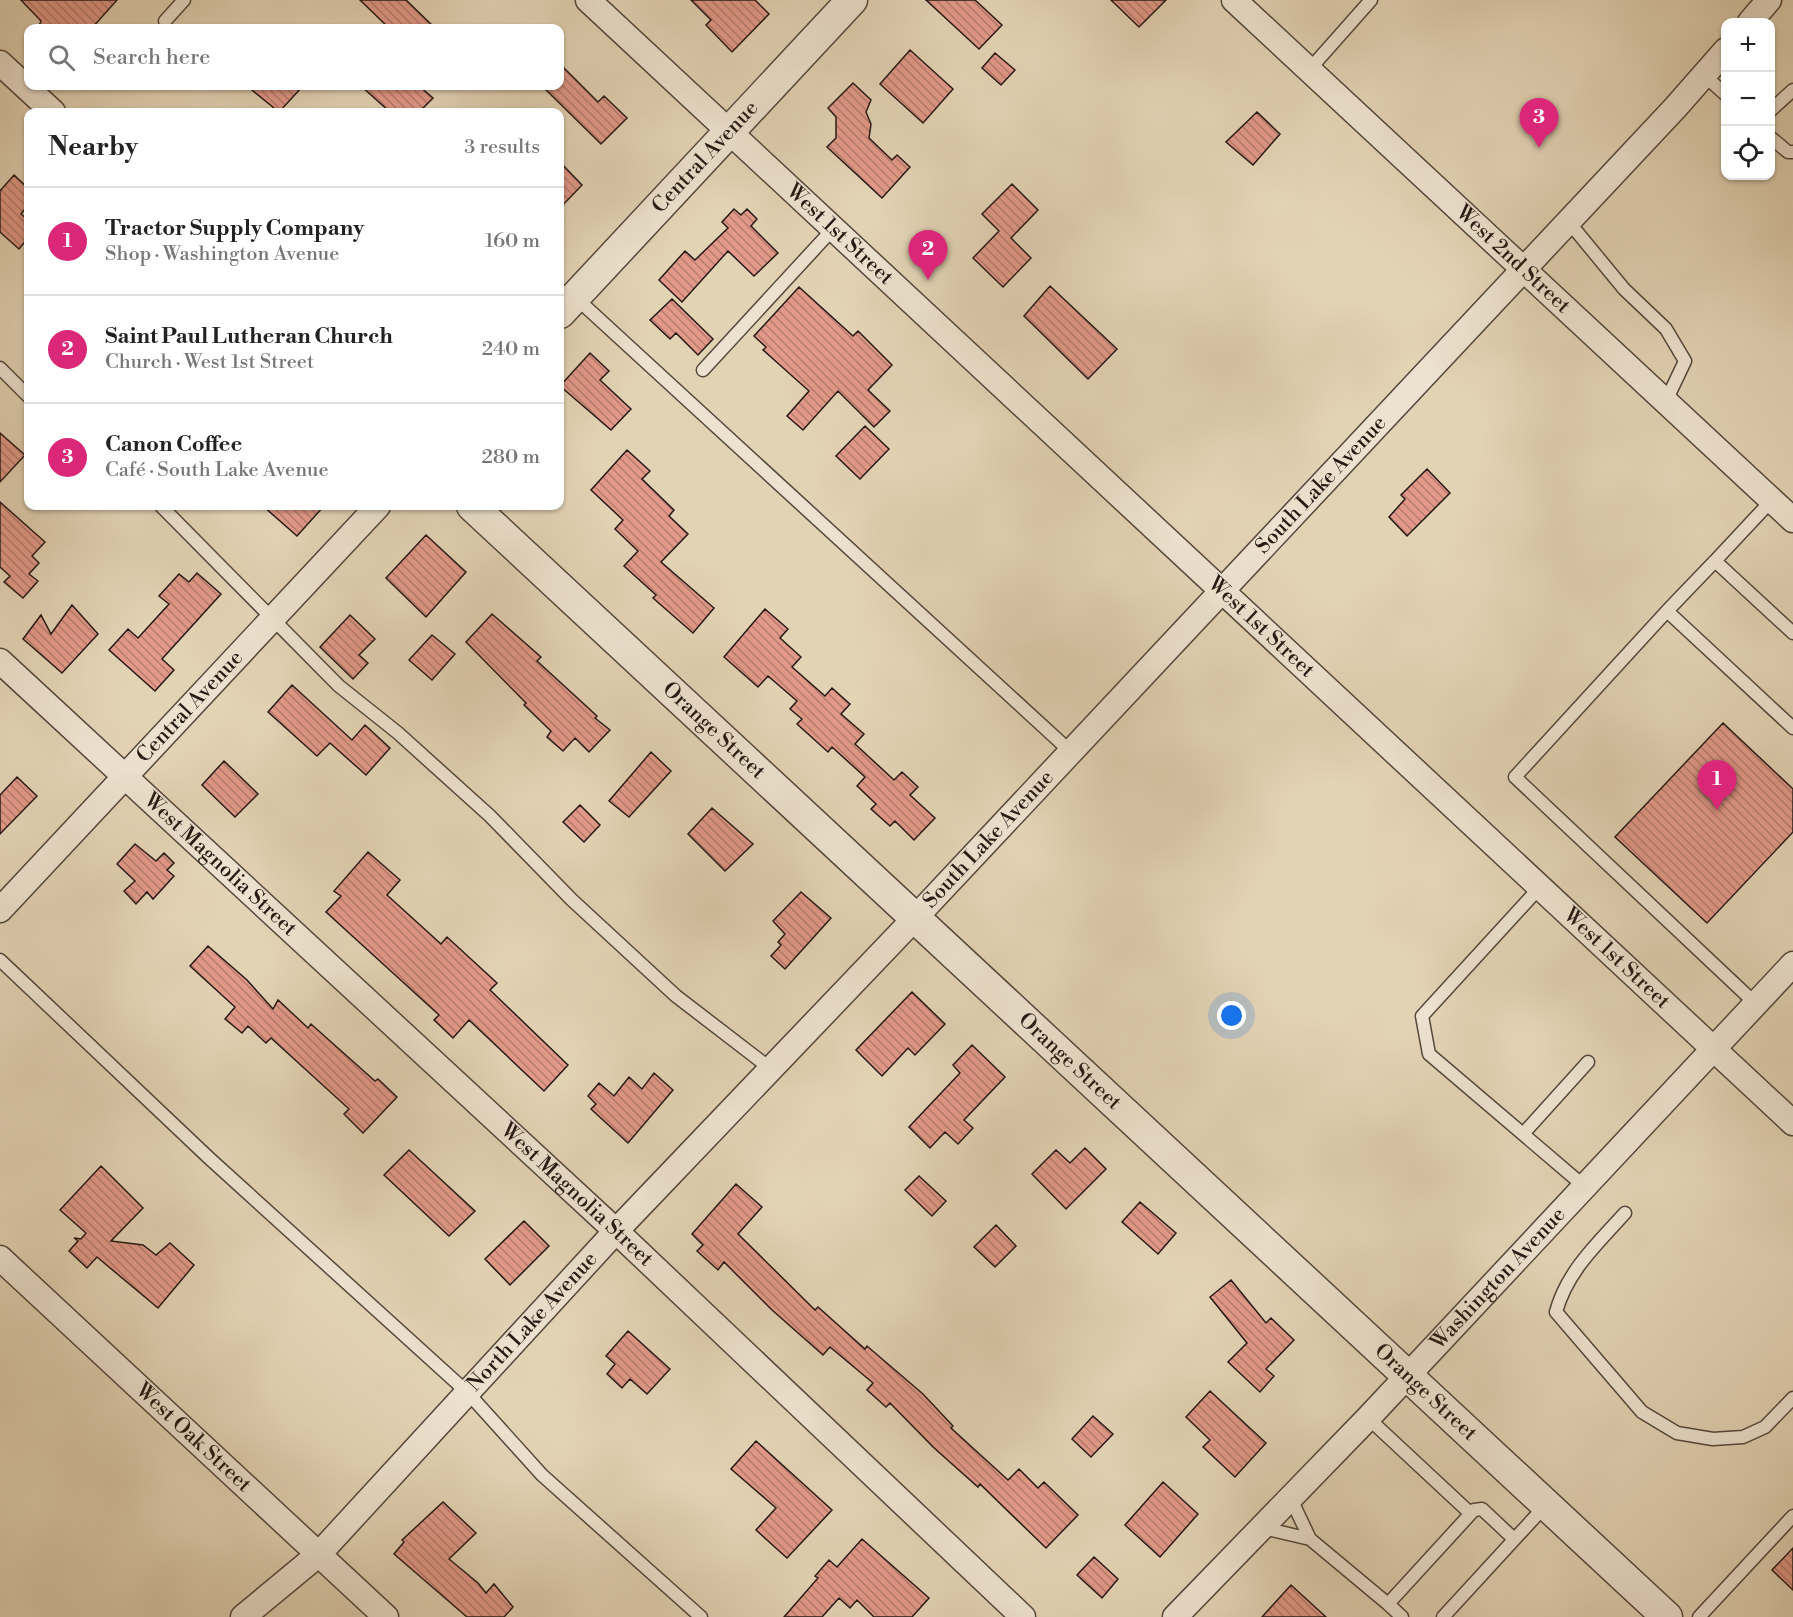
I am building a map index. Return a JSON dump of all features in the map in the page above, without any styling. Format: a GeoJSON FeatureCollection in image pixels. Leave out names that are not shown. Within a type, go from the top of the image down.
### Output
{"type":"FeatureCollection","features":[{"type":"Feature","properties":{"kind":"street","name":"West 1st Street"},"geometry":{"type":"LineString","coordinates":[[588,0],[832,230],[1541,886],[1793,1124]]}},
{"type":"Feature","properties":{"kind":"street","name":"Central Avenue"},"geometry":{"type":"LineString","coordinates":[[567,305],[852,0]]}},
{"type":"Feature","properties":{"kind":"street","name":"West 2nd Street"},"geometry":{"type":"LineString","coordinates":[[1234,0],[1793,520]]}},
{"type":"Feature","properties":{"kind":"street"},"geometry":{"type":"LineString","coordinates":[[1753,18],[1769,0]]}},
{"type":"Feature","properties":{"kind":"street","name":"South Lake Avenue"},"geometry":{"type":"LineString","coordinates":[[915,918],[1721,55]]}},
{"type":"Feature","properties":{"kind":"street"},"geometry":{"type":"LineString","coordinates":[[0,63],[24,85]]}},
{"type":"Feature","properties":{"kind":"street"},"geometry":{"type":"LineString","coordinates":[[29,90],[49,108]]}},
{"type":"Feature","properties":{"kind":"street","name":"Central Avenue"},"geometry":{"type":"LineString","coordinates":[[0,910],[374,510]]}},
{"type":"Feature","properties":{"kind":"street","name":"Orange Street"},"geometry":{"type":"LineString","coordinates":[[476,510],[1667,1617]]}},
{"type":"Feature","properties":{"kind":"street","name":"West Magnolia Street"},"geometry":{"type":"LineString","coordinates":[[0,661],[616,1232],[1023,1617]]}},
{"type":"Feature","properties":{"kind":"street","name":"North Lake Avenue"},"geometry":{"type":"LineString","coordinates":[[243,1617],[319,1554],[616,1232],[915,918]]}},
{"type":"Feature","properties":{"kind":"street","name":"Washington Avenue"},"geometry":{"type":"LineString","coordinates":[[1175,1617],[1368,1418],[1793,964]]}},
{"type":"Feature","properties":{"kind":"street","name":"West Oak Street"},"geometry":{"type":"LineString","coordinates":[[0,1258],[386,1617]]}},
{"type":"Feature","properties":{"kind":"lane"},"geometry":{"type":"LineString","coordinates":[[165,21],[184,0]]}},
{"type":"Feature","properties":{"kind":"lane"},"geometry":{"type":"LineString","coordinates":[[1309,70],[1371,0]]}},
{"type":"Feature","properties":{"kind":"lane"},"geometry":{"type":"LineString","coordinates":[[1704,75],[1721,91]]}},
{"type":"Feature","properties":{"kind":"lane"},"geometry":{"type":"LineString","coordinates":[[1775,106],[1793,90]]}},
{"type":"Feature","properties":{"kind":"lane"},"geometry":{"type":"LineString","coordinates":[[1775,141],[1788,152],[1793,152]]}},
{"type":"Feature","properties":{"kind":"lane"},"geometry":{"type":"LineString","coordinates":[[1568,221],[1624,289],[1666,329],[1685,361],[1666,401]]}},
{"type":"Feature","properties":{"kind":"lane"},"geometry":{"type":"LineString","coordinates":[[703,370],[832,230]]}},
{"type":"Feature","properties":{"kind":"lane"},"geometry":{"type":"LineString","coordinates":[[567,305],[1071,752]]}},
{"type":"Feature","properties":{"kind":"lane"},"geometry":{"type":"LineString","coordinates":[[0,368],[24,392]]}},
{"type":"Feature","properties":{"kind":"lane"},"geometry":{"type":"LineString","coordinates":[[1756,1004],[1515,777],[1772,500]]}},
{"type":"Feature","properties":{"kind":"lane"},"geometry":{"type":"LineString","coordinates":[[165,510],[339,686],[398,733],[490,816],[572,900],[676,996],[771,1069]]}},
{"type":"Feature","properties":{"kind":"lane"},"geometry":{"type":"LineString","coordinates":[[1715,561],[1793,633]]}},
{"type":"Feature","properties":{"kind":"lane"},"geometry":{"type":"LineString","coordinates":[[1667,611],[1793,728]]}},
{"type":"Feature","properties":{"kind":"lane"},"geometry":{"type":"LineString","coordinates":[[1541,886],[1422,1016],[1429,1054],[1585,1187]]}},
{"type":"Feature","properties":{"kind":"lane"},"geometry":{"type":"LineString","coordinates":[[0,960],[218,1166],[468,1393],[542,1475],[701,1617]]}},
{"type":"Feature","properties":{"kind":"lane"},"geometry":{"type":"LineString","coordinates":[[1524,1134],[1588,1062]]}},
{"type":"Feature","properties":{"kind":"lane"},"geometry":{"type":"LineString","coordinates":[[1625,1213],[1572,1273],[1560,1294],[1556,1311],[1642,1412],[1677,1433],[1713,1440],[1743,1437],[1765,1427],[1793,1398]]}},
{"type":"Feature","properties":{"kind":"lane"},"geometry":{"type":"LineString","coordinates":[[1368,1418],[1470,1513]]}},
{"type":"Feature","properties":{"kind":"lane"},"geometry":{"type":"LineString","coordinates":[[1291,1499],[1310,1539],[1402,1617]]}},
{"type":"Feature","properties":{"kind":"lane"},"geometry":{"type":"LineString","coordinates":[[1443,1617],[1547,1504]]}},
{"type":"Feature","properties":{"kind":"lane"},"geometry":{"type":"LineString","coordinates":[[1388,1604],[1470,1513],[1478,1508],[1482,1509],[1514,1539]]}},
{"type":"Feature","properties":{"kind":"lane"},"geometry":{"type":"LineString","coordinates":[[1699,1617],[1793,1516]]}},
{"type":"Feature","properties":{"kind":"lane"},"geometry":{"type":"LineString","coordinates":[[1263,1528],[1310,1539]]}},
{"type":"Feature","properties":{"kind":"building"},"geometry":{"type":"Polygon","coordinates":[[[21,0],[117,0],[96,24],[40,24],[41,21],[21,0]]]}},
{"type":"Feature","properties":{"kind":"building"},"geometry":{"type":"Polygon","coordinates":[[[360,0],[406,0],[431,24],[385,24],[360,0]]]}},
{"type":"Feature","properties":{"kind":"building"},"geometry":{"type":"Polygon","coordinates":[[[691,0],[755,0],[769,14],[732,52],[706,25],[711,20],[691,0]]]}},
{"type":"Feature","properties":{"kind":"building"},"geometry":{"type":"Polygon","coordinates":[[[926,0],[975,0],[1002,25],[979,49],[926,0]]]}},
{"type":"Feature","properties":{"kind":"building"},"geometry":{"type":"Polygon","coordinates":[[[1111,0],[1166,0],[1139,27],[1111,0]]]}},
{"type":"Feature","properties":{"kind":"building"},"geometry":{"type":"Polygon","coordinates":[[[910,50],[953,89],[923,123],[880,84],[910,50]]]}},
{"type":"Feature","properties":{"kind":"building"},"geometry":{"type":"Polygon","coordinates":[[[995,53],[1015,70],[1001,85],[982,68],[995,53]]]}},
{"type":"Feature","properties":{"kind":"building"},"geometry":{"type":"Polygon","coordinates":[[[564,68],[598,102],[604,96],[627,118],[601,144],[546,90],[564,90],[564,68]]]}},
{"type":"Feature","properties":{"kind":"building"},"geometry":{"type":"Polygon","coordinates":[[[853,83],[871,100],[866,112],[871,124],[869,138],[892,160],[897,155],[910,167],[882,198],[827,147],[836,138],[836,117],[828,108],[853,83]]]}},
{"type":"Feature","properties":{"kind":"building"},"geometry":{"type":"Polygon","coordinates":[[[252,90],[299,90],[283,108],[274,108],[252,90]]]}},
{"type":"Feature","properties":{"kind":"building"},"geometry":{"type":"Polygon","coordinates":[[[365,90],[424,90],[433,98],[423,108],[386,108],[365,90]]]}},
{"type":"Feature","properties":{"kind":"building"},"geometry":{"type":"Polygon","coordinates":[[[1257,112],[1280,134],[1253,165],[1226,142],[1257,112]]]}},
{"type":"Feature","properties":{"kind":"building"},"geometry":{"type":"Polygon","coordinates":[[[564,166],[582,185],[564,204],[564,166]]]}},
{"type":"Feature","properties":{"kind":"building"},"geometry":{"type":"Polygon","coordinates":[[[14,175],[24,184],[24,210],[21,214],[24,217],[24,243],[19,249],[0,232],[0,191],[14,175]]]}},
{"type":"Feature","properties":{"kind":"building"},"geometry":{"type":"Polygon","coordinates":[[[1012,184],[1038,210],[1011,238],[1031,258],[1003,287],[973,258],[999,231],[982,214],[1012,184]]]}},
{"type":"Feature","properties":{"kind":"building"},"geometry":{"type":"Polygon","coordinates":[[[734,209],[741,215],[747,209],[757,219],[751,226],[778,253],[754,276],[728,251],[682,302],[659,280],[685,251],[695,260],[728,228],[722,222],[734,209]]]}},
{"type":"Feature","properties":{"kind":"building"},"geometry":{"type":"Polygon","coordinates":[[[1050,286],[1117,349],[1088,379],[1024,316],[1050,286]]]}},
{"type":"Feature","properties":{"kind":"building"},"geometry":{"type":"Polygon","coordinates":[[[799,287],[853,336],[858,331],[892,365],[868,390],[890,411],[874,427],[838,391],[803,430],[787,416],[809,391],[763,350],[766,347],[754,336],[799,287]]]}},
{"type":"Feature","properties":{"kind":"building"},"geometry":{"type":"Polygon","coordinates":[[[672,299],[713,339],[698,355],[676,333],[670,339],[650,320],[672,299]]]}},
{"type":"Feature","properties":{"kind":"building"},"geometry":{"type":"Polygon","coordinates":[[[590,353],[609,371],[600,380],[631,409],[611,430],[564,389],[564,382],[590,353]]]}},
{"type":"Feature","properties":{"kind":"building"},"geometry":{"type":"Polygon","coordinates":[[[865,426],[889,449],[860,479],[836,456],[865,426]]]}},
{"type":"Feature","properties":{"kind":"building"},"geometry":{"type":"Polygon","coordinates":[[[0,433],[24,456],[0,482],[0,433]]]}},
{"type":"Feature","properties":{"kind":"building"},"geometry":{"type":"Polygon","coordinates":[[[627,450],[650,471],[642,479],[674,510],[669,516],[688,534],[661,562],[714,608],[693,633],[653,598],[656,595],[624,566],[638,551],[615,529],[623,520],[591,490],[627,450]]]}},
{"type":"Feature","properties":{"kind":"building"},"geometry":{"type":"Polygon","coordinates":[[[1427,469],[1450,493],[1407,536],[1389,517],[1405,499],[1401,495],[1427,469]]]}},
{"type":"Feature","properties":{"kind":"building"},"geometry":{"type":"Polygon","coordinates":[[[0,502],[45,542],[32,556],[39,563],[29,574],[38,581],[23,598],[4,582],[10,576],[0,567],[0,502]]]}},
{"type":"Feature","properties":{"kind":"building"},"geometry":{"type":"Polygon","coordinates":[[[268,510],[320,510],[297,536],[268,510]]]}},
{"type":"Feature","properties":{"kind":"building"},"geometry":{"type":"Polygon","coordinates":[[[426,535],[466,572],[426,617],[386,578],[426,535]]]}},
{"type":"Feature","properties":{"kind":"building"},"geometry":{"type":"Polygon","coordinates":[[[197,573],[221,594],[162,659],[174,670],[155,691],[109,650],[128,629],[138,638],[169,604],[159,596],[179,574],[189,582],[197,573]]]}},
{"type":"Feature","properties":{"kind":"building"},"geometry":{"type":"Polygon","coordinates":[[[72,605],[98,634],[62,673],[23,639],[41,615],[51,634],[72,605]]]}},
{"type":"Feature","properties":{"kind":"building"},"geometry":{"type":"Polygon","coordinates":[[[765,609],[788,629],[780,638],[801,657],[792,667],[825,696],[832,688],[850,704],[841,714],[864,734],[855,744],[894,780],[902,772],[918,787],[910,795],[935,818],[914,840],[895,821],[890,826],[871,809],[876,804],[857,786],[865,777],[832,747],[828,752],[797,724],[802,719],[790,709],[797,701],[768,676],[758,687],[724,657],[765,609]]]}},
{"type":"Feature","properties":{"kind":"building"},"geometry":{"type":"Polygon","coordinates":[[[492,614],[541,657],[537,661],[610,730],[589,752],[575,738],[563,751],[547,737],[551,731],[466,642],[492,614]]]}},
{"type":"Feature","properties":{"kind":"building"},"geometry":{"type":"Polygon","coordinates":[[[350,615],[375,639],[359,655],[368,663],[353,679],[320,647],[350,615]]]}},
{"type":"Feature","properties":{"kind":"building"},"geometry":{"type":"Polygon","coordinates":[[[432,635],[455,654],[432,680],[409,660],[432,635]]]}},
{"type":"Feature","properties":{"kind":"building"},"geometry":{"type":"Polygon","coordinates":[[[292,685],[352,740],[365,725],[390,748],[366,775],[330,743],[317,756],[268,712],[292,685]]]}},
{"type":"Feature","properties":{"kind":"building"},"geometry":{"type":"Polygon","coordinates":[[[1723,723],[1793,789],[1793,832],[1707,923],[1615,837],[1723,723]]]}},
{"type":"Feature","properties":{"kind":"building"},"geometry":{"type":"Polygon","coordinates":[[[651,752],[671,771],[629,817],[609,801],[651,752]]]}},
{"type":"Feature","properties":{"kind":"building"},"geometry":{"type":"Polygon","coordinates":[[[224,761],[258,794],[235,817],[202,785],[224,761]]]}},
{"type":"Feature","properties":{"kind":"building"},"geometry":{"type":"Polygon","coordinates":[[[17,777],[37,796],[0,834],[0,795],[17,777]]]}},
{"type":"Feature","properties":{"kind":"building"},"geometry":{"type":"Polygon","coordinates":[[[580,805],[600,825],[584,842],[563,822],[580,805]]]}},
{"type":"Feature","properties":{"kind":"building"},"geometry":{"type":"Polygon","coordinates":[[[712,808],[753,844],[725,871],[688,834],[712,808]]]}},
{"type":"Feature","properties":{"kind":"building"},"geometry":{"type":"Polygon","coordinates":[[[135,844],[156,861],[164,853],[174,863],[167,870],[174,876],[153,899],[147,892],[136,904],[124,891],[135,881],[117,864],[135,844]]]}},
{"type":"Feature","properties":{"kind":"building"},"geometry":{"type":"Polygon","coordinates":[[[368,852],[400,880],[387,895],[441,944],[447,937],[497,983],[490,990],[568,1065],[544,1091],[469,1020],[453,1038],[434,1020],[439,1015],[326,912],[341,896],[334,891],[368,852]]]}},
{"type":"Feature","properties":{"kind":"building"},"geometry":{"type":"Polygon","coordinates":[[[801,892],[831,918],[785,969],[771,956],[781,945],[778,942],[785,934],[773,921],[801,892]]]}},
{"type":"Feature","properties":{"kind":"building"},"geometry":{"type":"Polygon","coordinates":[[[208,946],[247,980],[273,1009],[278,1000],[308,1028],[311,1024],[375,1081],[378,1079],[397,1097],[363,1133],[344,1114],[349,1109],[271,1038],[266,1043],[248,1026],[242,1033],[225,1019],[235,1007],[190,966],[208,946]]]}},
{"type":"Feature","properties":{"kind":"building"},"geometry":{"type":"Polygon","coordinates":[[[912,992],[945,1024],[915,1055],[908,1048],[882,1076],[856,1050],[912,992]]]}},
{"type":"Feature","properties":{"kind":"building"},"geometry":{"type":"Polygon","coordinates":[[[972,1045],[1005,1077],[964,1120],[973,1128],[958,1144],[945,1132],[930,1148],[909,1127],[960,1073],[953,1065],[972,1045]]]}},
{"type":"Feature","properties":{"kind":"building"},"geometry":{"type":"Polygon","coordinates":[[[654,1073],[673,1090],[628,1143],[591,1109],[596,1104],[588,1096],[599,1083],[614,1096],[629,1077],[642,1089],[654,1073]]]}},
{"type":"Feature","properties":{"kind":"building"},"geometry":{"type":"Polygon","coordinates":[[[1085,1148],[1106,1169],[1066,1209],[1032,1174],[1056,1150],[1070,1163],[1085,1148]]]}},
{"type":"Feature","properties":{"kind":"building"},"geometry":{"type":"Polygon","coordinates":[[[409,1150],[475,1211],[449,1236],[384,1175],[409,1150]]]}},
{"type":"Feature","properties":{"kind":"building"},"geometry":{"type":"Polygon","coordinates":[[[101,1166],[143,1208],[111,1241],[143,1245],[156,1255],[170,1243],[194,1265],[158,1308],[97,1257],[87,1268],[69,1251],[78,1241],[74,1238],[81,1239],[86,1233],[60,1210],[101,1166]]]}},
{"type":"Feature","properties":{"kind":"building"},"geometry":{"type":"Polygon","coordinates":[[[919,1176],[946,1201],[932,1216],[905,1190],[919,1176]]]}},
{"type":"Feature","properties":{"kind":"building"},"geometry":{"type":"Polygon","coordinates":[[[736,1184],[762,1207],[738,1234],[815,1310],[818,1307],[865,1349],[867,1346],[923,1394],[953,1426],[951,1428],[1008,1480],[1019,1469],[1038,1488],[1044,1482],[1078,1515],[1046,1548],[980,1484],[978,1487],[933,1447],[890,1403],[886,1407],[867,1390],[873,1383],[830,1347],[823,1355],[772,1310],[724,1262],[718,1270],[697,1251],[703,1245],[692,1234],[736,1184]]]}},
{"type":"Feature","properties":{"kind":"building"},"geometry":{"type":"Polygon","coordinates":[[[1140,1202],[1176,1233],[1158,1254],[1122,1222],[1140,1202]]]}},
{"type":"Feature","properties":{"kind":"building"},"geometry":{"type":"Polygon","coordinates":[[[524,1221],[549,1246],[510,1285],[485,1259],[524,1221]]]}},
{"type":"Feature","properties":{"kind":"building"},"geometry":{"type":"Polygon","coordinates":[[[996,1225],[1016,1246],[995,1267],[974,1247],[996,1225]]]}},
{"type":"Feature","properties":{"kind":"building"},"geometry":{"type":"Polygon","coordinates":[[[1231,1280],[1266,1323],[1271,1318],[1294,1340],[1266,1369],[1274,1376],[1260,1392],[1228,1362],[1247,1343],[1210,1297],[1231,1280]]]}},
{"type":"Feature","properties":{"kind":"building"},"geometry":{"type":"Polygon","coordinates":[[[628,1331],[670,1369],[647,1394],[630,1379],[622,1388],[607,1374],[615,1364],[606,1356],[628,1331]]]}},
{"type":"Feature","properties":{"kind":"building"},"geometry":{"type":"Polygon","coordinates":[[[1210,1391],[1266,1443],[1235,1477],[1203,1447],[1210,1440],[1186,1417],[1210,1391]]]}},
{"type":"Feature","properties":{"kind":"building"},"geometry":{"type":"Polygon","coordinates":[[[1093,1416],[1113,1434],[1091,1457],[1072,1439],[1093,1416]]]}},
{"type":"Feature","properties":{"kind":"building"},"geometry":{"type":"Polygon","coordinates":[[[756,1441],[832,1510],[787,1558],[756,1530],[776,1508],[731,1469],[756,1441]]]}},
{"type":"Feature","properties":{"kind":"building"},"geometry":{"type":"Polygon","coordinates":[[[1163,1482],[1198,1514],[1160,1557],[1125,1525],[1163,1482]]]}},
{"type":"Feature","properties":{"kind":"building"},"geometry":{"type":"Polygon","coordinates":[[[443,1502],[476,1533],[449,1559],[478,1583],[486,1593],[494,1584],[513,1607],[504,1617],[467,1617],[394,1554],[404,1542],[402,1540],[443,1502]]]}},
{"type":"Feature","properties":{"kind":"building"},"geometry":{"type":"Polygon","coordinates":[[[862,1539],[929,1598],[912,1617],[874,1617],[857,1600],[850,1608],[839,1598],[822,1617],[784,1617],[818,1578],[815,1576],[829,1560],[837,1567],[862,1539]]]}},
{"type":"Feature","properties":{"kind":"building"},"geometry":{"type":"Polygon","coordinates":[[[1793,1548],[1793,1590],[1772,1570],[1793,1548]]]}},
{"type":"Feature","properties":{"kind":"building"},"geometry":{"type":"Polygon","coordinates":[[[1094,1557],[1118,1579],[1102,1598],[1077,1575],[1094,1557]]]}},
{"type":"Feature","properties":{"kind":"building"},"geometry":{"type":"Polygon","coordinates":[[[1291,1585],[1326,1617],[1262,1617],[1291,1585]]]}},
{"type":"Feature","properties":{"kind":"place","name":"Canon Coffee"},"geometry":{"type":"Point","coordinates":[1539,148]}},
{"type":"Feature","properties":{"kind":"place","name":"Saint Paul Lutheran Church"},"geometry":{"type":"Point","coordinates":[928,280]}},
{"type":"Feature","properties":{"kind":"place","name":"Tractor Supply Company"},"geometry":{"type":"Point","coordinates":[1717,810]}}]}
